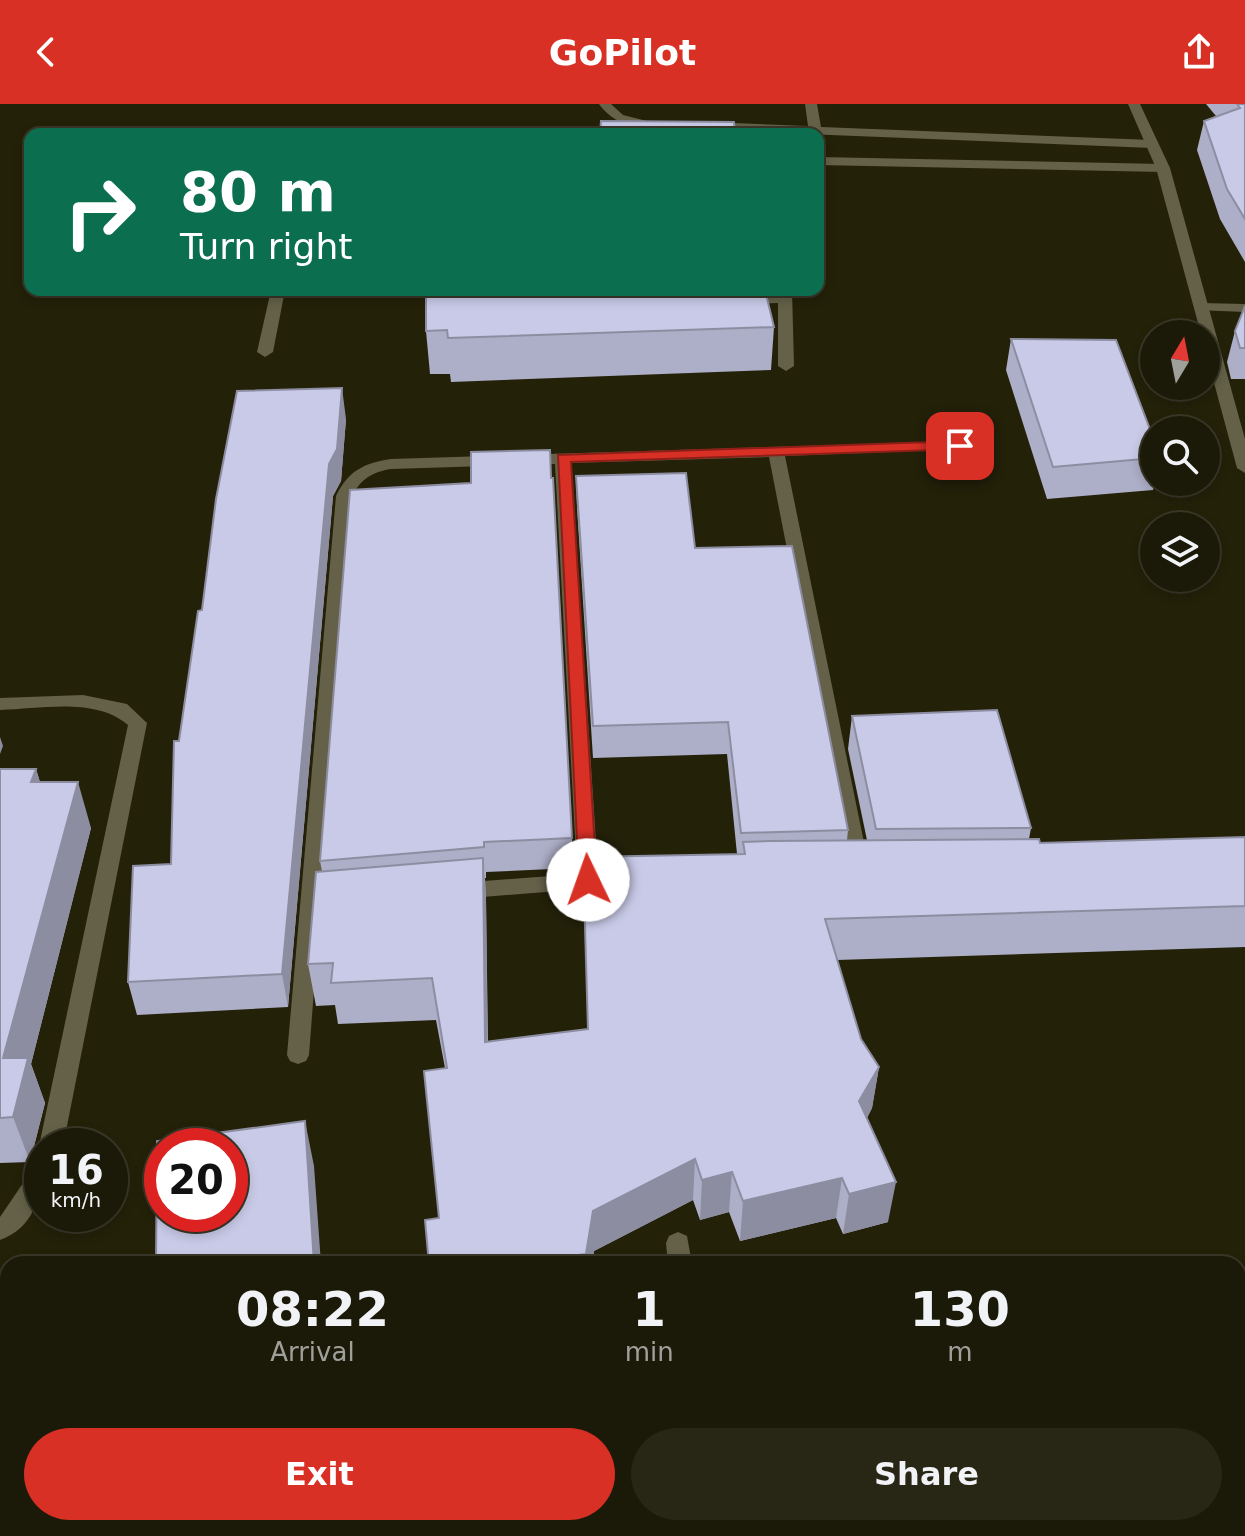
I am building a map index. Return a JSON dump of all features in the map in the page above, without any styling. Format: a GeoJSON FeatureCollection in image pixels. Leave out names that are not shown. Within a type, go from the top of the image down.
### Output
{"type":"FeatureCollection","features":[{"type":"Feature","properties":{"kind":"street"},"geometry":{"type":"LineString","coordinates":[[605,104],[610,114],[623,121],[657,124]]}},
{"type":"Feature","properties":{"kind":"street"},"geometry":{"type":"LineString","coordinates":[[811,104],[815,128]]}},
{"type":"Feature","properties":{"kind":"street"},"geometry":{"type":"LineString","coordinates":[[1134,104],[1163,168],[1245,468]]}},
{"type":"Feature","properties":{"kind":"street"},"geometry":{"type":"LineString","coordinates":[[689,125],[765,128]]}},
{"type":"Feature","properties":{"kind":"street"},"geometry":{"type":"LineString","coordinates":[[824,130],[1152,144]]}},
{"type":"Feature","properties":{"kind":"street"},"geometry":{"type":"LineString","coordinates":[[824,161],[1163,168]]}},
{"type":"Feature","properties":{"kind":"street"},"geometry":{"type":"LineString","coordinates":[[265,352],[277,296]]}},
{"type":"Feature","properties":{"kind":"street"},"geometry":{"type":"LineString","coordinates":[[722,301],[767,296]]}},
{"type":"Feature","properties":{"kind":"street"},"geometry":{"type":"LineString","coordinates":[[785,296],[786,366]]}},
{"type":"Feature","properties":{"kind":"street"},"geometry":{"type":"LineString","coordinates":[[1201,307],[1245,308]]}},
{"type":"Feature","properties":{"kind":"street"},"geometry":{"type":"LineString","coordinates":[[298,1055],[318,903],[344,496],[352,479],[369,467],[391,464],[960,446]]}},
{"type":"Feature","properties":{"kind":"street"},"geometry":{"type":"LineString","coordinates":[[776,451],[860,872]]}},
{"type":"Feature","properties":{"kind":"street"},"geometry":{"type":"LineString","coordinates":[[563,458],[588,880]]}},
{"type":"Feature","properties":{"kind":"street"},"geometry":{"type":"LineString","coordinates":[[0,704],[83,701],[120,708],[138,723],[55,1128]]}},
{"type":"Feature","properties":{"kind":"street"},"geometry":{"type":"LineString","coordinates":[[434,893],[633,878]]}},
{"type":"Feature","properties":{"kind":"street"},"geometry":{"type":"LineString","coordinates":[[0,1230],[13,1221],[24,1203]]}},
{"type":"Feature","properties":{"kind":"building"},"geometry":{"type":"Polygon","coordinates":[[[1237,104],[1245,104],[1245,219],[1227,189],[1204,121],[1240,108],[1237,104]]]}},
{"type":"Feature","properties":{"kind":"building"},"geometry":{"type":"Polygon","coordinates":[[[601,121],[734,122],[734,128],[600,128],[601,121]]]}},
{"type":"Feature","properties":{"kind":"building"},"geometry":{"type":"Polygon","coordinates":[[[426,296],[766,296],[774,327],[448,338],[447,330],[426,331],[426,296]]]}},
{"type":"Feature","properties":{"kind":"building"},"geometry":{"type":"Polygon","coordinates":[[[1245,306],[1245,348],[1240,348],[1235,331],[1245,306]]]}},
{"type":"Feature","properties":{"kind":"building"},"geometry":{"type":"Polygon","coordinates":[[[1011,339],[1116,340],[1145,416],[1140,416],[1140,459],[1053,467],[1011,339]]]}},
{"type":"Feature","properties":{"kind":"building"},"geometry":{"type":"Polygon","coordinates":[[[342,388],[337,449],[329,464],[282,974],[128,982],[133,866],[171,864],[174,741],[179,741],[198,611],[202,610],[216,499],[237,391],[342,388]]]}},
{"type":"Feature","properties":{"kind":"building"},"geometry":{"type":"Polygon","coordinates":[[[550,450],[572,838],[484,842],[484,847],[320,861],[350,490],[471,483],[471,452],[550,450]]]}},
{"type":"Feature","properties":{"kind":"building"},"geometry":{"type":"Polygon","coordinates":[[[686,473],[695,548],[792,546],[848,830],[741,833],[728,722],[593,726],[576,476],[686,473]]]}},
{"type":"Feature","properties":{"kind":"building"},"geometry":{"type":"Polygon","coordinates":[[[997,710],[1031,828],[876,829],[852,716],[997,710]]]}},
{"type":"Feature","properties":{"kind":"building"},"geometry":{"type":"Polygon","coordinates":[[[0,769],[36,769],[31,782],[78,782],[3,1058],[28,1058],[13,1117],[0,1118],[0,769]]]}},
{"type":"Feature","properties":{"kind":"building"},"geometry":{"type":"Polygon","coordinates":[[[1245,837],[1245,906],[825,919],[861,1039],[879,1067],[859,1101],[896,1182],[849,1194],[842,1178],[743,1201],[732,1172],[702,1180],[695,1159],[593,1211],[586,1254],[428,1256],[425,1220],[439,1218],[424,1071],[447,1068],[432,978],[331,983],[333,963],[308,964],[316,872],[483,858],[485,1042],[588,1029],[583,857],[745,854],[743,842],[771,841],[1039,839],[1040,843],[1245,837]]]}},
{"type":"Feature","properties":{"kind":"building"},"geometry":{"type":"Polygon","coordinates":[[[305,1121],[313,1256],[156,1256],[156,1232],[248,1232],[248,1129],[305,1121]]]}},
{"type":"Feature","properties":{"kind":"route"},"geometry":{"type":"LineString","coordinates":[[588,880],[563,458],[960,446]]}}]}
